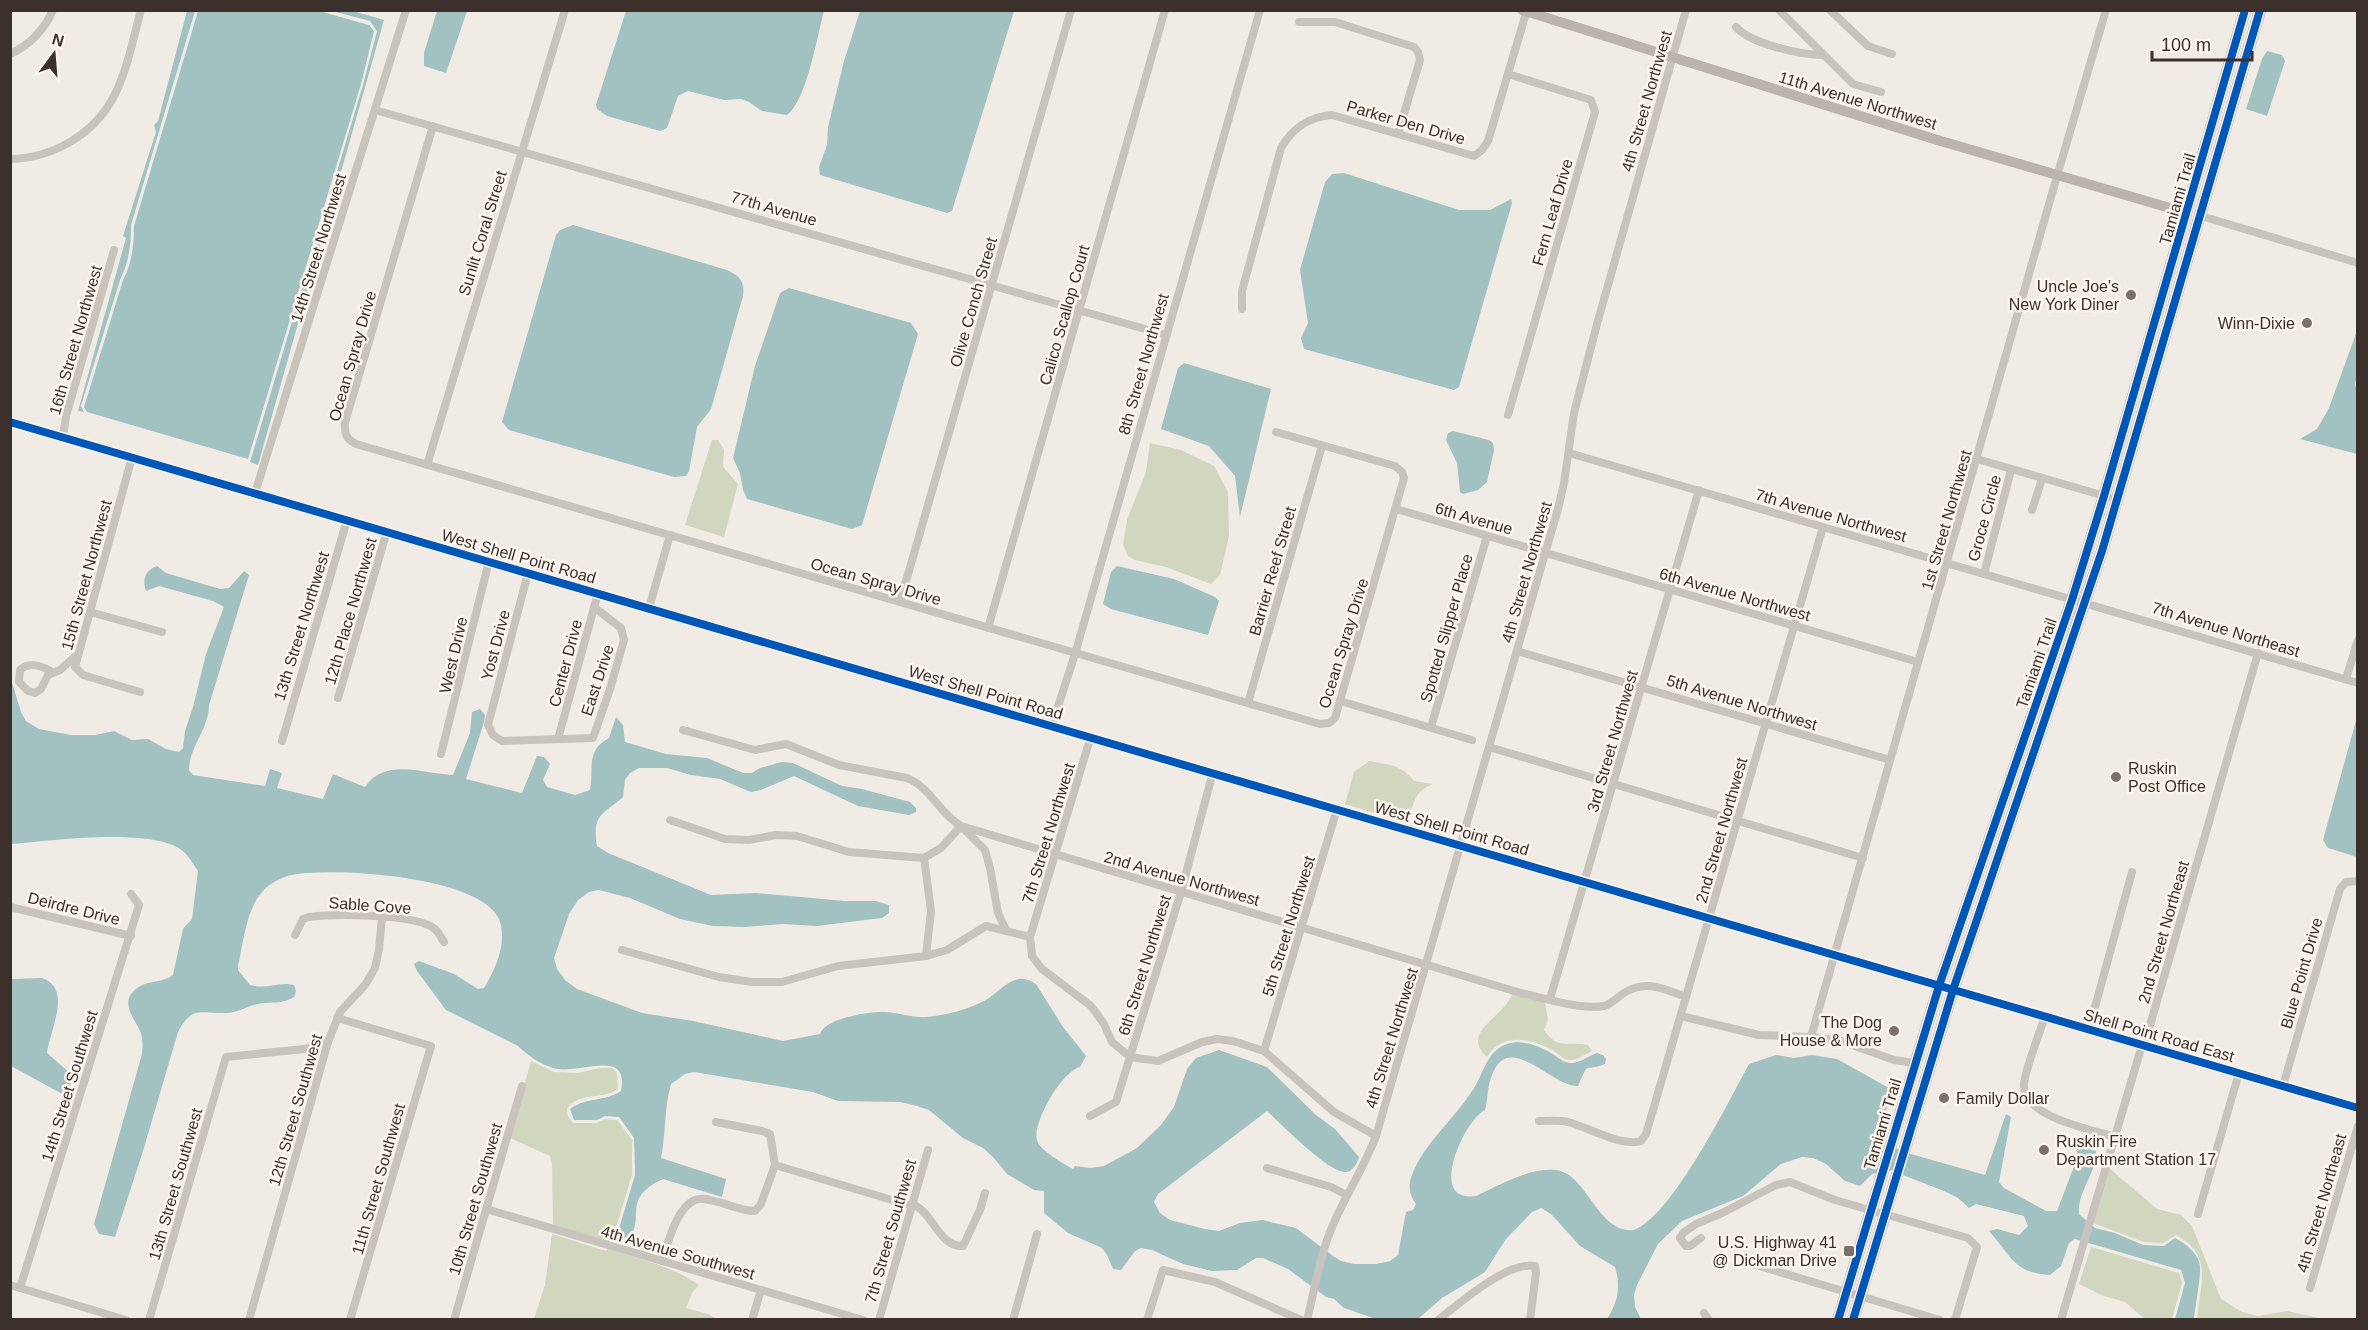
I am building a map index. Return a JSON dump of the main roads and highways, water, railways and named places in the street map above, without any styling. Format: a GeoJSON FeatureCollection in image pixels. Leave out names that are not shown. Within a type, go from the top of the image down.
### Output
{"type":"FeatureCollection","features":[{"type":"Feature","properties":{"kind":"main road","name":"Tamiami Trail"},"geometry":{"type":"LineString","coordinates":[[1838,1320],[1869,1210],[1939,986],[2072,600],[2245,10]]}},
{"type":"Feature","properties":{"kind":"main road","name":"Tamiami Trail"},"geometry":{"type":"LineString","coordinates":[[1853,1320],[1953,990],[2085,604],[2118,500],[2260,10]]}},
{"type":"Feature","properties":{"kind":"main road"},"geometry":{"type":"LineString","coordinates":[[2231,60],[2245,64]]}},
{"type":"Feature","properties":{"kind":"main road"},"geometry":{"type":"LineString","coordinates":[[2197,177],[2200,188],[2196,205],[2201,216]]}},
{"type":"Feature","properties":{"kind":"main road"},"geometry":{"type":"LineString","coordinates":[[2187,213],[2192,218],[2192,226],[2196,233]]}},
{"type":"Feature","properties":{"kind":"main road"},"geometry":{"type":"LineString","coordinates":[[2026,776],[2022,764],[2032,734],[2034,708]]}},
{"type":"Feature","properties":{"kind":"main road"},"geometry":{"type":"LineString","coordinates":[[1995,866],[1998,837],[2006,814],[2002,801]]}},
{"type":"Feature","properties":{"kind":"water"},"geometry":{"type":"Polygon","coordinates":[[[626,10],[824,11],[806,82],[794,107],[787,115],[762,111],[741,99],[724,100],[688,91],[678,96],[667,128],[660,131],[607,116],[597,109],[596,105],[626,10]]]}},
{"type":"Feature","properties":{"kind":"water"},"geometry":{"type":"Polygon","coordinates":[[[187,11],[195,11],[131,225],[127,260],[81,406],[84,412],[78,411],[126,238],[123,236],[156,132],[154,125],[158,121],[187,11]]]}},
{"type":"Feature","properties":{"kind":"water"},"geometry":{"type":"Polygon","coordinates":[[[198,11],[319,11],[369,25],[374,31],[361,84],[248,459],[87,412],[84,407],[126,274],[133,247],[134,226],[198,11]]]}},
{"type":"Feature","properties":{"kind":"water"},"geometry":{"type":"Polygon","coordinates":[[[332,11],[353,11],[384,20],[258,465],[250,462],[363,85],[377,31],[370,21],[332,11]]]}},
{"type":"Feature","properties":{"kind":"water"},"geometry":{"type":"Polygon","coordinates":[[[437,11],[467,11],[446,73],[424,66],[424,53],[437,11]]]}},
{"type":"Feature","properties":{"kind":"water"},"geometry":{"type":"Polygon","coordinates":[[[860,11],[1014,11],[952,211],[947,213],[820,175],[819,167],[827,145],[828,127],[844,61],[860,11]]]}},
{"type":"Feature","properties":{"kind":"water"},"geometry":{"type":"Polygon","coordinates":[[[2267,51],[2282,55],[2285,61],[2267,116],[2246,109],[2262,59],[2267,51]]]}},
{"type":"Feature","properties":{"kind":"water"},"geometry":{"type":"Polygon","coordinates":[[[1344,173],[1459,210],[1490,210],[1511,199],[1512,203],[1459,387],[1454,390],[1304,349],[1301,338],[1308,323],[1300,270],[1325,182],[1332,174],[1344,173]]]}},
{"type":"Feature","properties":{"kind":"water"},"geometry":{"type":"Polygon","coordinates":[[[573,225],[727,270],[738,277],[742,283],[743,296],[711,409],[697,427],[689,471],[686,476],[674,477],[509,430],[502,422],[556,235],[560,230],[573,225]]]}},
{"type":"Feature","properties":{"kind":"water"},"geometry":{"type":"Polygon","coordinates":[[[789,288],[911,323],[918,334],[862,525],[852,529],[747,499],[733,458],[755,366],[780,293],[789,288]]]}},
{"type":"Feature","properties":{"kind":"water"},"geometry":{"type":"Polygon","coordinates":[[[2357,331],[2358,372],[2355,384],[2358,395],[2357,454],[2300,439],[2317,429],[2329,408],[2357,331]]]}},
{"type":"Feature","properties":{"kind":"water"},"geometry":{"type":"Polygon","coordinates":[[[1184,363],[1271,389],[1240,517],[1235,476],[1209,446],[1161,429],[1178,368],[1184,363]]]}},
{"type":"Feature","properties":{"kind":"water"},"geometry":{"type":"Polygon","coordinates":[[[1453,431],[1493,443],[1494,450],[1487,482],[1478,490],[1463,494],[1460,492],[1457,463],[1446,440],[1448,433],[1453,431]]]}},
{"type":"Feature","properties":{"kind":"water"},"geometry":{"type":"Polygon","coordinates":[[[157,566],[166,573],[220,589],[229,588],[244,571],[249,575],[209,705],[206,722],[192,754],[189,770],[193,775],[265,786],[270,769],[282,773],[277,788],[323,799],[333,774],[365,787],[383,772],[394,770],[406,769],[453,775],[470,733],[472,712],[480,709],[485,715],[484,722],[466,779],[522,793],[537,756],[544,757],[550,764],[543,780],[547,787],[575,795],[590,790],[593,755],[601,743],[609,738],[616,717],[623,725],[625,742],[666,754],[707,758],[743,773],[752,773],[760,768],[782,762],[793,763],[842,786],[910,802],[916,808],[916,812],[909,815],[858,806],[794,776],[751,792],[720,779],[691,775],[667,768],[639,768],[630,773],[625,780],[623,797],[598,821],[597,846],[608,853],[711,895],[755,893],[845,901],[876,901],[889,905],[889,913],[882,918],[817,926],[783,924],[744,927],[713,926],[680,919],[630,898],[599,890],[589,892],[578,900],[569,914],[554,958],[557,969],[565,980],[577,989],[642,1013],[693,1021],[783,1041],[820,1034],[830,1024],[859,1014],[886,1012],[927,1017],[956,1012],[984,1001],[1014,980],[1026,979],[1036,984],[1063,1027],[1086,1056],[1080,1067],[1065,1077],[1050,1098],[1039,1121],[1037,1132],[1037,1140],[1042,1148],[1073,1169],[1075,1166],[1090,1168],[1104,1166],[1137,1148],[1161,1125],[1174,1107],[1187,1069],[1196,1058],[1219,1050],[1267,1067],[1316,1115],[1335,1129],[1359,1157],[1352,1170],[1344,1172],[1336,1170],[1304,1146],[1267,1111],[1158,1194],[1154,1202],[1160,1213],[1170,1220],[1219,1231],[1240,1223],[1262,1220],[1296,1228],[1341,1261],[1354,1264],[1376,1264],[1390,1261],[1398,1255],[1406,1212],[1413,1210],[1416,1204],[1411,1195],[1411,1178],[1424,1152],[1471,1092],[1493,1054],[1501,1046],[1518,1042],[1541,1048],[1568,1063],[1578,1062],[1597,1053],[1606,1059],[1605,1064],[1587,1068],[1578,1086],[1567,1084],[1518,1058],[1508,1058],[1498,1064],[1491,1078],[1485,1110],[1468,1129],[1454,1160],[1451,1175],[1453,1187],[1461,1195],[1476,1196],[1524,1174],[1555,1170],[1566,1173],[1576,1181],[1611,1223],[1621,1229],[1634,1230],[1649,1220],[1682,1181],[1714,1129],[1749,1064],[1776,1055],[1794,1058],[1812,1055],[1837,1059],[1889,1088],[1887,1107],[1878,1135],[1900,1151],[1985,1175],[2006,1114],[2011,1117],[1999,1182],[2004,1188],[2046,1211],[2057,1211],[2075,1164],[2078,1146],[2096,1151],[2094,1166],[2081,1197],[2079,1214],[2095,1228],[2115,1233],[2143,1245],[2164,1246],[2175,1238],[2191,1249],[2200,1266],[2194,1319],[2175,1319],[2185,1283],[2181,1270],[2075,1239],[2069,1243],[2061,1266],[2050,1275],[2038,1274],[2020,1267],[1989,1231],[1997,1229],[2019,1235],[2028,1226],[2024,1216],[1976,1204],[1969,1208],[1958,1198],[1944,1191],[1890,1170],[1872,1174],[1860,1186],[1845,1181],[1826,1164],[1813,1158],[1802,1157],[1781,1164],[1743,1196],[1682,1221],[1658,1244],[1634,1295],[1635,1307],[1641,1319],[1607,1319],[1617,1294],[1618,1281],[1615,1267],[1580,1246],[1551,1214],[1541,1208],[1532,1212],[1506,1239],[1485,1272],[1442,1298],[1418,1319],[1376,1319],[1344,1308],[1288,1269],[1263,1258],[1256,1258],[1237,1270],[1212,1271],[1183,1264],[1152,1250],[1141,1248],[1135,1251],[1121,1270],[1113,1269],[1102,1248],[1068,1233],[1044,1213],[1044,1191],[1034,1190],[1007,1174],[983,1148],[963,1138],[929,1110],[900,1102],[838,1101],[813,1092],[694,1072],[685,1074],[671,1084],[661,1158],[726,1179],[722,1197],[663,1179],[650,1186],[642,1194],[636,1209],[633,1232],[627,1239],[617,1235],[635,1175],[634,1138],[619,1117],[605,1116],[597,1120],[574,1120],[570,1109],[621,1091],[622,1077],[618,1070],[610,1066],[553,1068],[534,1059],[518,1046],[446,1010],[414,964],[419,961],[454,974],[478,989],[484,988],[499,955],[502,937],[499,919],[486,904],[464,893],[436,884],[403,878],[339,872],[312,873],[282,878],[267,887],[254,903],[247,924],[238,970],[250,985],[262,987],[294,985],[296,991],[294,997],[281,1002],[254,1005],[230,1013],[193,1014],[183,1023],[178,1032],[115,1237],[99,1234],[94,1224],[142,1054],[142,1037],[128,1005],[129,999],[131,993],[141,985],[173,975],[183,929],[192,919],[198,871],[184,852],[170,844],[150,839],[101,837],[11,844],[10,676],[21,712],[26,721],[39,729],[71,735],[95,735],[114,731],[132,740],[148,739],[166,749],[179,752],[183,748],[185,731],[206,654],[224,607],[213,601],[159,586],[146,591],[145,576],[157,566]]]}},
{"type":"Feature","properties":{"kind":"water"},"geometry":{"type":"Polygon","coordinates":[[[1117,566],[1174,579],[1215,597],[1219,601],[1208,635],[1111,609],[1103,604],[1111,572],[1117,566]]]}},
{"type":"Feature","properties":{"kind":"water"},"geometry":{"type":"Polygon","coordinates":[[[2357,717],[2357,857],[2328,848],[2323,840],[2357,717]]]}},
{"type":"Feature","properties":{"kind":"water"},"geometry":{"type":"Polygon","coordinates":[[[42,978],[51,983],[58,1000],[47,1053],[71,1074],[70,1096],[66,1096],[11,1066],[11,979],[42,978]]]}},
{"type":"Feature","properties":{"kind":"place","name":"Uncle Joe's New York Diner"},"geometry":{"type":"Point","coordinates":[2131,295]}},
{"type":"Feature","properties":{"kind":"place","name":"Winn-Dixie"},"geometry":{"type":"Point","coordinates":[2307,323]}},
{"type":"Feature","properties":{"kind":"place","name":"Ruskin Post Office"},"geometry":{"type":"Point","coordinates":[2116,777]}},
{"type":"Feature","properties":{"kind":"place","name":"The Dog House & More"},"geometry":{"type":"Point","coordinates":[1894,1031]}},
{"type":"Feature","properties":{"kind":"place","name":"Family Dollar"},"geometry":{"type":"Point","coordinates":[1944,1098]}},
{"type":"Feature","properties":{"kind":"place","name":"Ruskin Fire Department Station 17"},"geometry":{"type":"Point","coordinates":[2044,1150]}},
{"type":"Feature","properties":{"kind":"place","name":"U.S. Highway 41 @ Dickman Drive"},"geometry":{"type":"Point","coordinates":[1849,1251]}}]}
